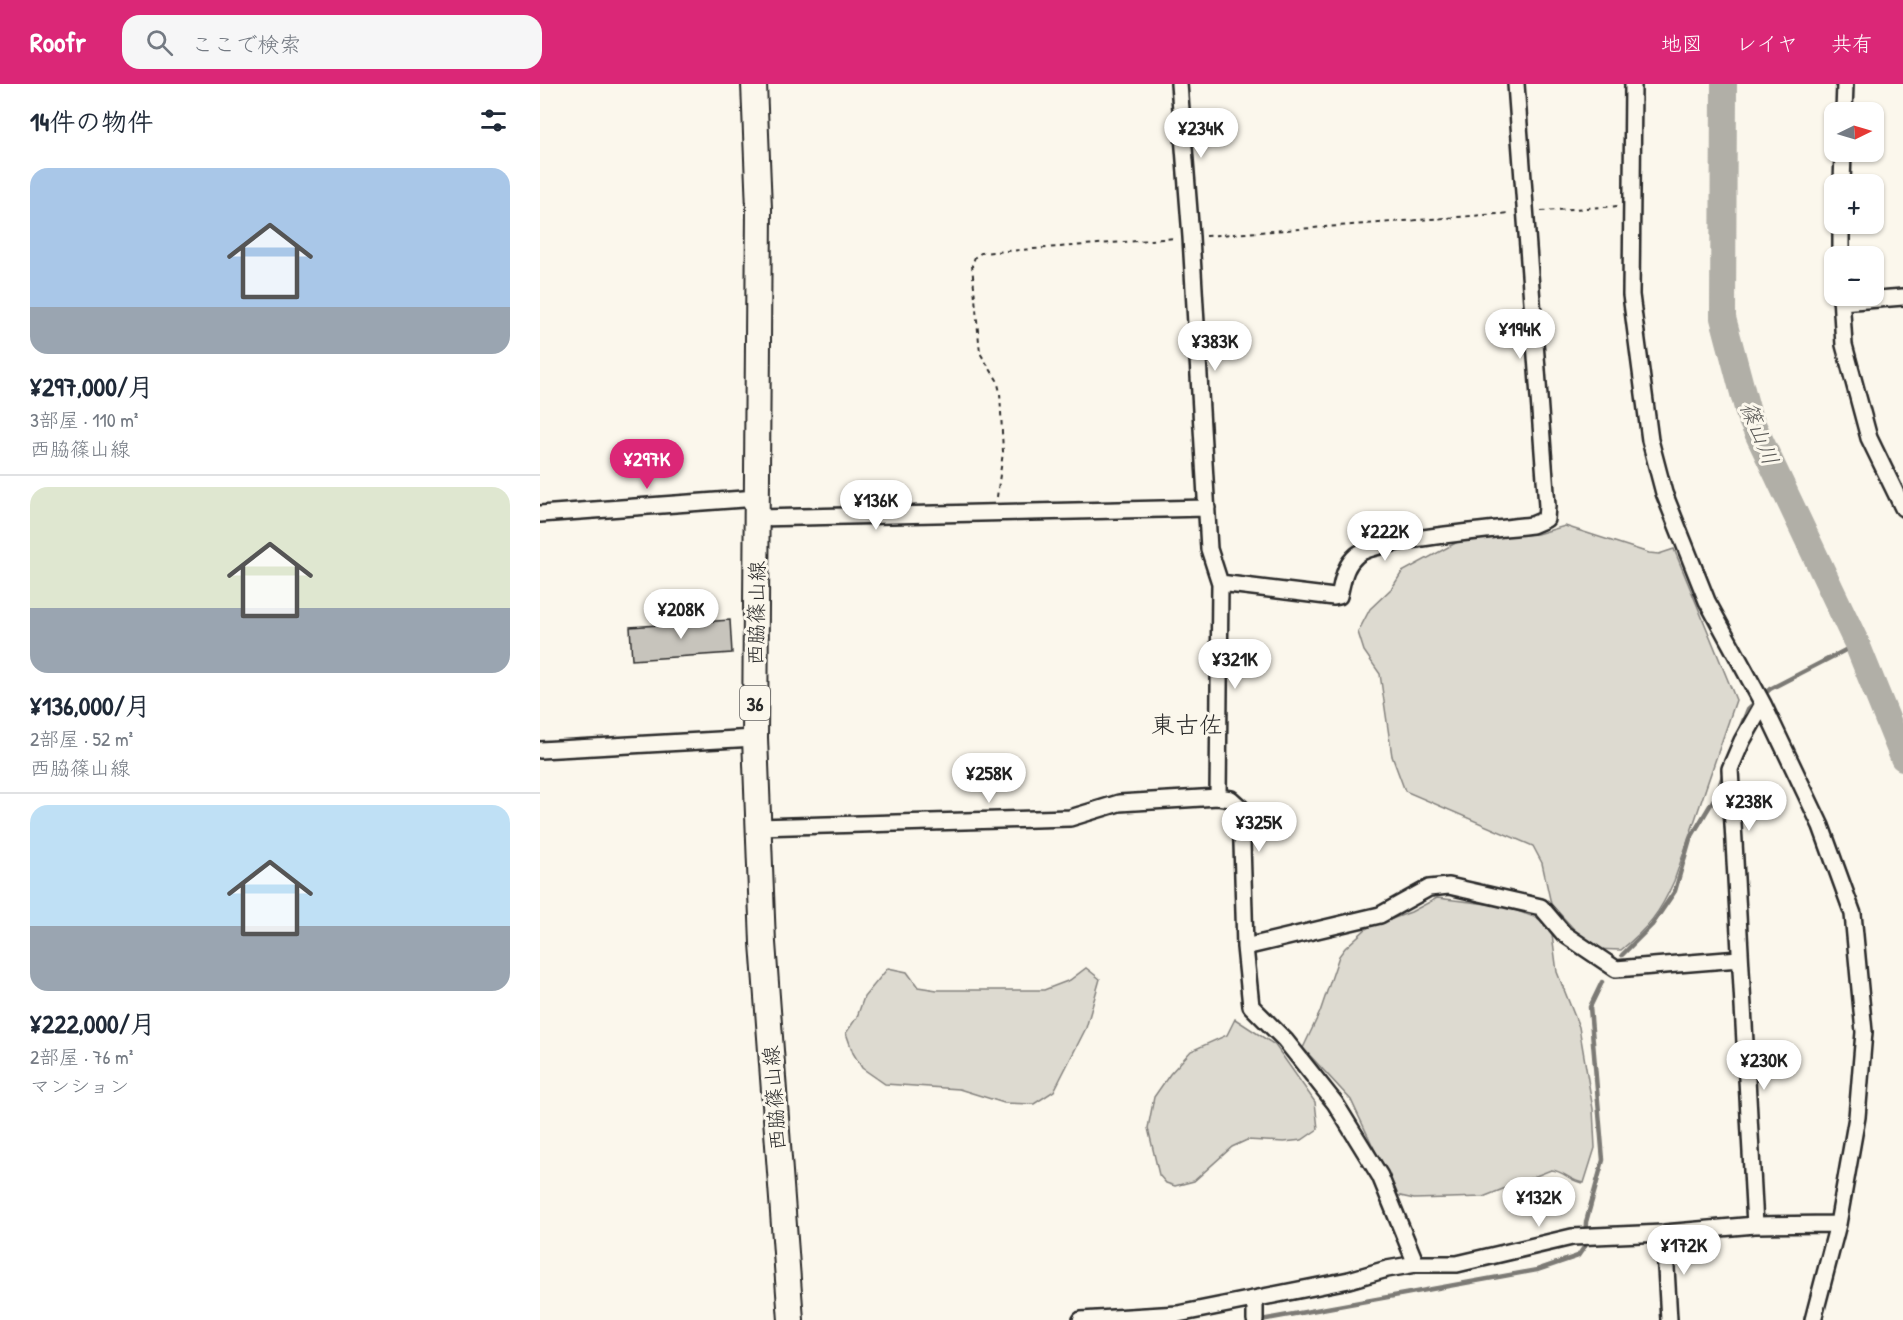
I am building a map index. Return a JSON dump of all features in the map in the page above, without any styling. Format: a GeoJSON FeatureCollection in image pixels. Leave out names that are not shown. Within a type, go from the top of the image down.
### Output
{"type":"FeatureCollection","features":[{"type":"Feature","properties":{"kind":"main road","name":"西脇篠山線"},"geometry":{"type":"LineString","coordinates":[[754,84],[759,209],[755,738],[763,943],[791,1320]]}},
{"type":"Feature","properties":{"kind":"street"},"geometry":{"type":"LineString","coordinates":[[1179,84],[1191,237],[1209,549],[1220,583],[1218,797]]}},
{"type":"Feature","properties":{"kind":"street"},"geometry":{"type":"LineString","coordinates":[[1220,583],[1340,596],[1345,569],[1358,554],[1389,543],[1532,525],[1546,519],[1548,506],[1516,84]]}},
{"type":"Feature","properties":{"kind":"street"},"geometry":{"type":"LineString","coordinates":[[1633,84],[1631,295],[1650,440],[1664,493],[1707,602],[1763,704],[1821,826],[1853,914],[1864,1032],[1857,1117],[1838,1224],[1813,1320]]}},
{"type":"Feature","properties":{"kind":"street"},"geometry":{"type":"LineString","coordinates":[[1844,102],[1845,84]]}},
{"type":"Feature","properties":{"kind":"street"},"geometry":{"type":"LineString","coordinates":[[1884,298],[1903,297]]}},
{"type":"Feature","properties":{"kind":"street"},"geometry":{"type":"LineString","coordinates":[[1841,306],[1844,345],[1869,438],[1903,508]]}},
{"type":"Feature","properties":{"kind":"street"},"geometry":{"type":"LineString","coordinates":[[540,514],[757,508],[994,512],[1207,508]]}},
{"type":"Feature","properties":{"kind":"street"},"geometry":{"type":"LineString","coordinates":[[1755,1225],[1730,769],[1742,741],[1763,704]]}},
{"type":"Feature","properties":{"kind":"street"},"geometry":{"type":"LineString","coordinates":[[540,750],[755,738]]}},
{"type":"Feature","properties":{"kind":"street"},"geometry":{"type":"LineString","coordinates":[[758,827],[1070,818],[1119,803],[1218,797],[1231,800],[1241,808],[1245,947],[1251,1006],[1285,1040],[1335,1103],[1380,1176],[1416,1264]]}},
{"type":"Feature","properties":{"kind":"street"},"geometry":{"type":"LineString","coordinates":[[1245,947],[1380,915],[1429,888],[1449,886],[1541,907],[1564,934],[1617,969],[1739,959]]}},
{"type":"Feature","properties":{"kind":"street"},"geometry":{"type":"LineString","coordinates":[[1081,1320],[1178,1314],[1349,1280],[1387,1269],[1416,1264],[1456,1264],[1572,1237],[1664,1233],[1755,1225],[1838,1224]]}},
{"type":"Feature","properties":{"kind":"street"},"geometry":{"type":"LineString","coordinates":[[1664,1233],[1669,1320]]}},
{"type":"Feature","properties":{"kind":"street"},"geometry":{"type":"LineString","coordinates":[[1255,1299],[1255,1320]]}},
{"type":"Feature","properties":{"kind":"path"},"geometry":{"type":"LineString","coordinates":[[994,512],[1003,452],[1000,392],[997,380],[980,353],[972,265],[975,257],[981,252],[1631,205]]}},
{"type":"Feature","properties":{"kind":"shaded area"},"geometry":{"type":"Polygon","coordinates":[[[1565,526],[1649,553],[1659,554],[1674,549],[1736,700],[1674,881],[1664,902],[1652,919],[1621,950],[1592,949],[1551,904],[1542,863],[1533,846],[1405,791],[1392,756],[1380,674],[1364,651],[1358,632],[1370,609],[1392,588],[1402,572],[1463,539],[1537,534],[1565,526]]]}},
{"type":"Feature","properties":{"kind":"shaded area"},"geometry":{"type":"Polygon","coordinates":[[[1437,898],[1504,906],[1542,920],[1552,934],[1557,972],[1579,1027],[1593,1109],[1595,1148],[1584,1183],[1551,1170],[1483,1197],[1414,1199],[1396,1195],[1351,1100],[1303,1048],[1320,1012],[1339,956],[1345,948],[1367,928],[1411,912],[1437,898]]]}},
{"type":"Feature","properties":{"kind":"shaded area"},"geometry":{"type":"Polygon","coordinates":[[[888,968],[907,972],[918,987],[937,990],[1044,990],[1070,980],[1086,968],[1100,979],[1086,1028],[1054,1091],[1034,1104],[1004,1103],[959,1089],[885,1084],[862,1068],[853,1053],[846,1033],[857,1017],[864,997],[888,968]]]}},
{"type":"Feature","properties":{"kind":"shaded area"},"geometry":{"type":"Polygon","coordinates":[[[1235,1019],[1275,1045],[1315,1102],[1318,1129],[1302,1140],[1284,1142],[1247,1140],[1232,1147],[1194,1181],[1175,1186],[1166,1183],[1159,1175],[1148,1128],[1154,1097],[1170,1074],[1191,1051],[1227,1035],[1235,1019]]]}},
{"type":"Feature","properties":{"kind":"building"},"geometry":{"type":"Polygon","coordinates":[[[730,620],[732,653],[632,660],[630,627],[730,620]]]}},
{"type":"Feature","properties":{"kind":"waterway","name":"篠山川"},"geometry":{"type":"LineString","coordinates":[[1724,84],[1723,318],[1749,416],[1857,644],[1903,758]]}},
{"type":"Feature","properties":{"kind":"waterway"},"geometry":{"type":"LineString","coordinates":[[1736,739],[1748,709],[1770,689],[1857,644]]}},
{"type":"Feature","properties":{"kind":"waterway"},"geometry":{"type":"LineString","coordinates":[[1622,955],[1652,925],[1675,891],[1690,839],[1717,794],[1724,772]]}},
{"type":"Feature","properties":{"kind":"waterway"},"geometry":{"type":"LineString","coordinates":[[1261,1320],[1537,1270],[1578,1256],[1585,1246],[1586,1222],[1603,1160],[1590,1007],[1602,982]]}},
{"type":"Feature","properties":{"kind":"district","name":"東古佐"},"geometry":{"type":"Point","coordinates":[1187,724]}}]}
